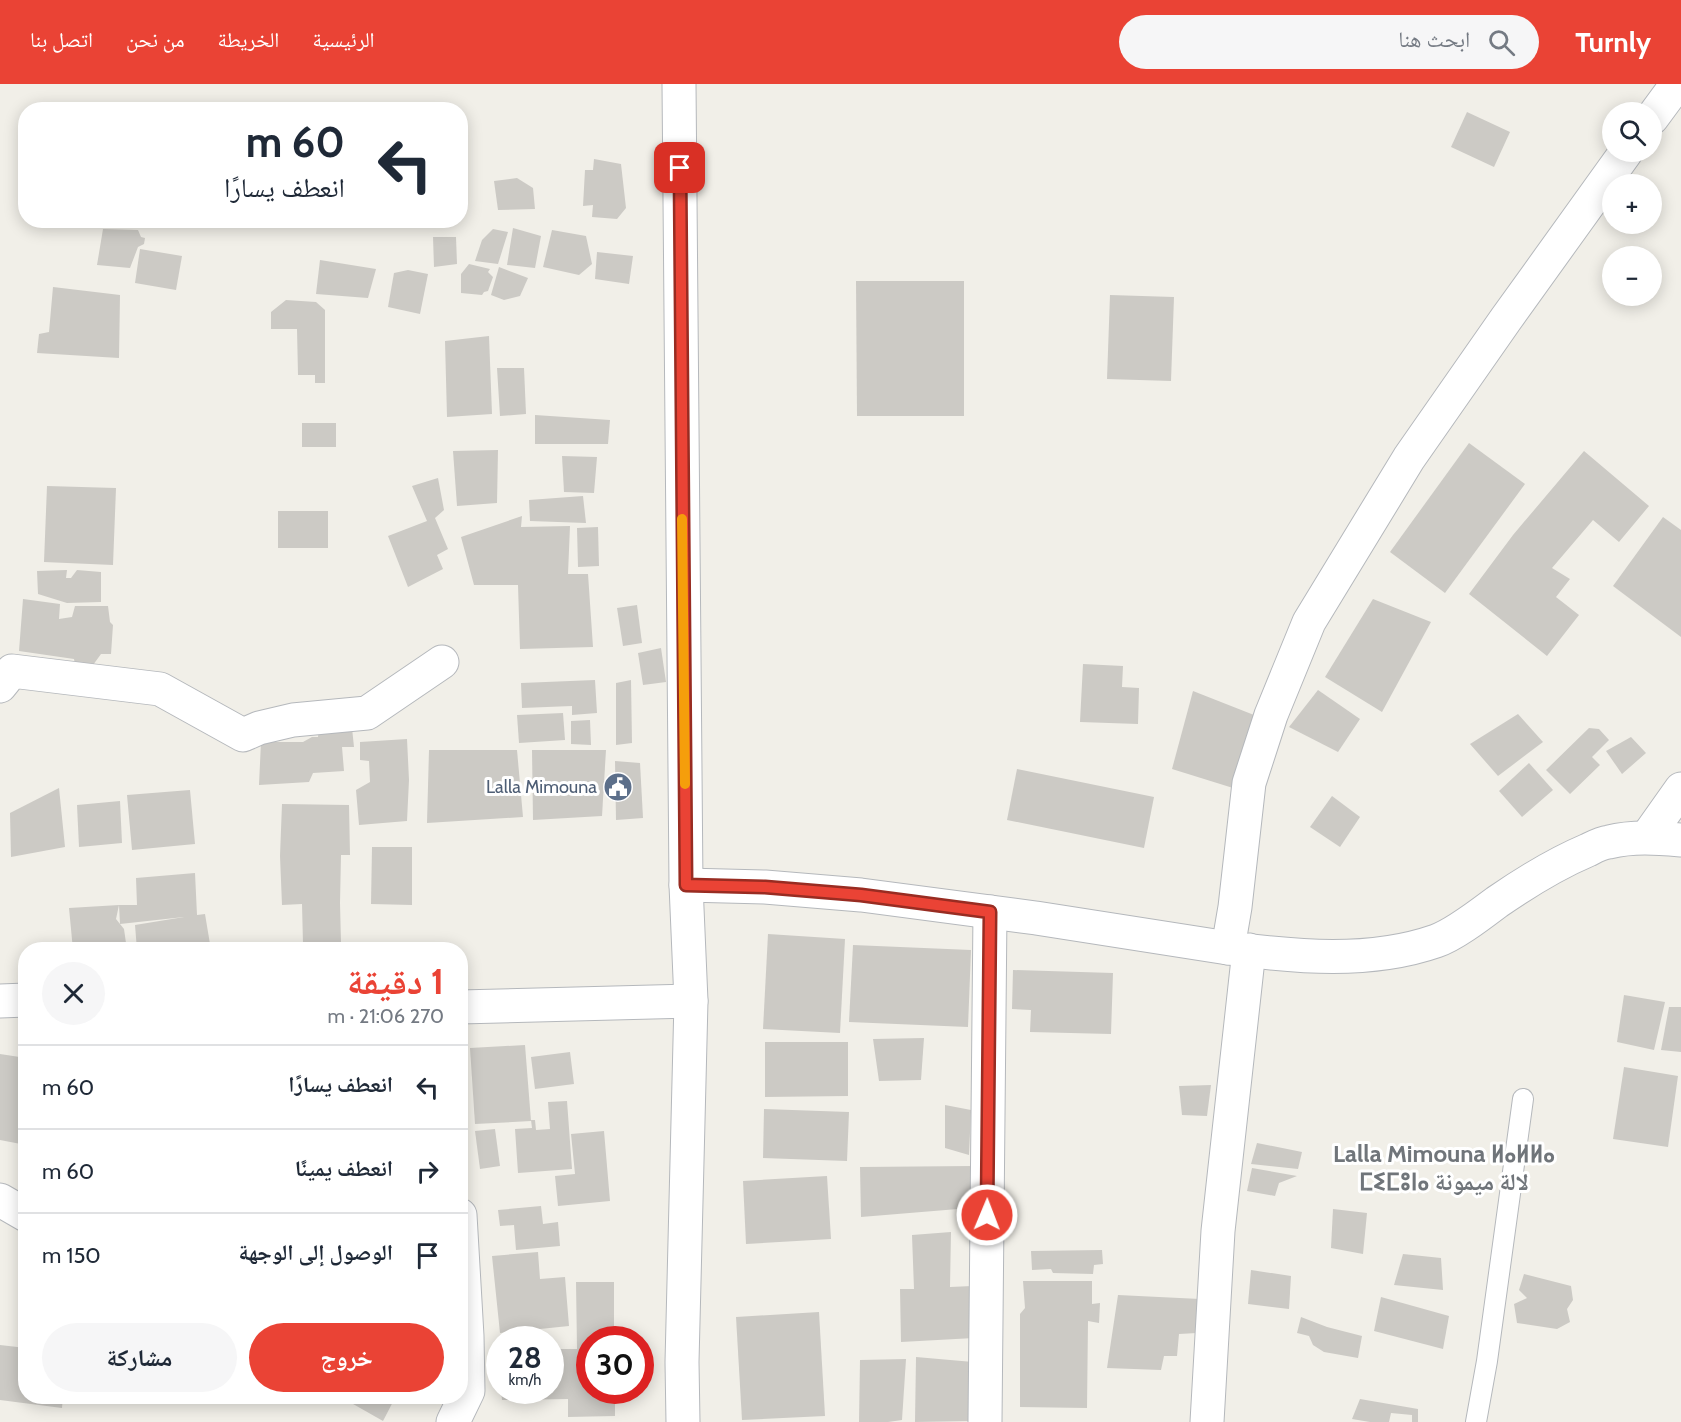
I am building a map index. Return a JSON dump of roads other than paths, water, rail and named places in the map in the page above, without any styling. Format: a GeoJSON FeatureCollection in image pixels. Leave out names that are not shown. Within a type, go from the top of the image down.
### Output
{"type":"FeatureCollection","features":[{"type":"Feature","properties":{"kind":"street"},"geometry":{"type":"LineString","coordinates":[[679,84],[686,885],[691,1001],[682,1362],[683,1422]]}},
{"type":"Feature","properties":{"kind":"street"},"geometry":{"type":"LineString","coordinates":[[1662,104],[1677,84]]}},
{"type":"Feature","properties":{"kind":"street"},"geometry":{"type":"LineString","coordinates":[[1207,1422],[1238,949],[1235,907],[1250,783],[1271,715],[1310,622],[1409,458],[1619,162]]}},
{"type":"Feature","properties":{"kind":"street"},"geometry":{"type":"LineString","coordinates":[[0,686],[12,671],[160,689],[243,735],[259,728],[293,720],[367,713],[442,662]]}},
{"type":"Feature","properties":{"kind":"street"},"geometry":{"type":"LineString","coordinates":[[1647,837],[1681,789]]}},
{"type":"Feature","properties":{"kind":"street"},"geometry":{"type":"LineString","coordinates":[[686,885],[765,887],[861,895],[1284,955],[1347,955],[1394,952],[1438,941],[1526,882],[1566,859],[1607,842],[1647,837],[1681,840]]}},
{"type":"Feature","properties":{"kind":"street"},"geometry":{"type":"LineString","coordinates":[[985,1422],[990,912]]}},
{"type":"Feature","properties":{"kind":"street"},"geometry":{"type":"LineString","coordinates":[[0,1001],[18,1000]]}},
{"type":"Feature","properties":{"kind":"street"},"geometry":{"type":"LineString","coordinates":[[468,1007],[691,1001]]}},
{"type":"Feature","properties":{"kind":"street"},"geometry":{"type":"LineString","coordinates":[[0,1200],[18,1210]]}},
{"type":"Feature","properties":{"kind":"street"},"geometry":{"type":"LineString","coordinates":[[453,1422],[461,1404]]}},
{"type":"Feature","properties":{"kind":"lane"},"geometry":{"type":"LineString","coordinates":[[1476,1422],[1489,1350],[1522,1099]]}},
{"type":"Feature","properties":{"kind":"place","name":"Lalla Mimouna"},"geometry":{"type":"Point","coordinates":[618,787]}},
{"type":"Feature","properties":{"kind":"district","name":"Lalla Mimouna ⵍⴰⵍⵍⴰ ⵎⵉⵎⵓⵏⴰ لالة ميمونة"},"geometry":{"type":"Point","coordinates":[1444,1168]}}]}
